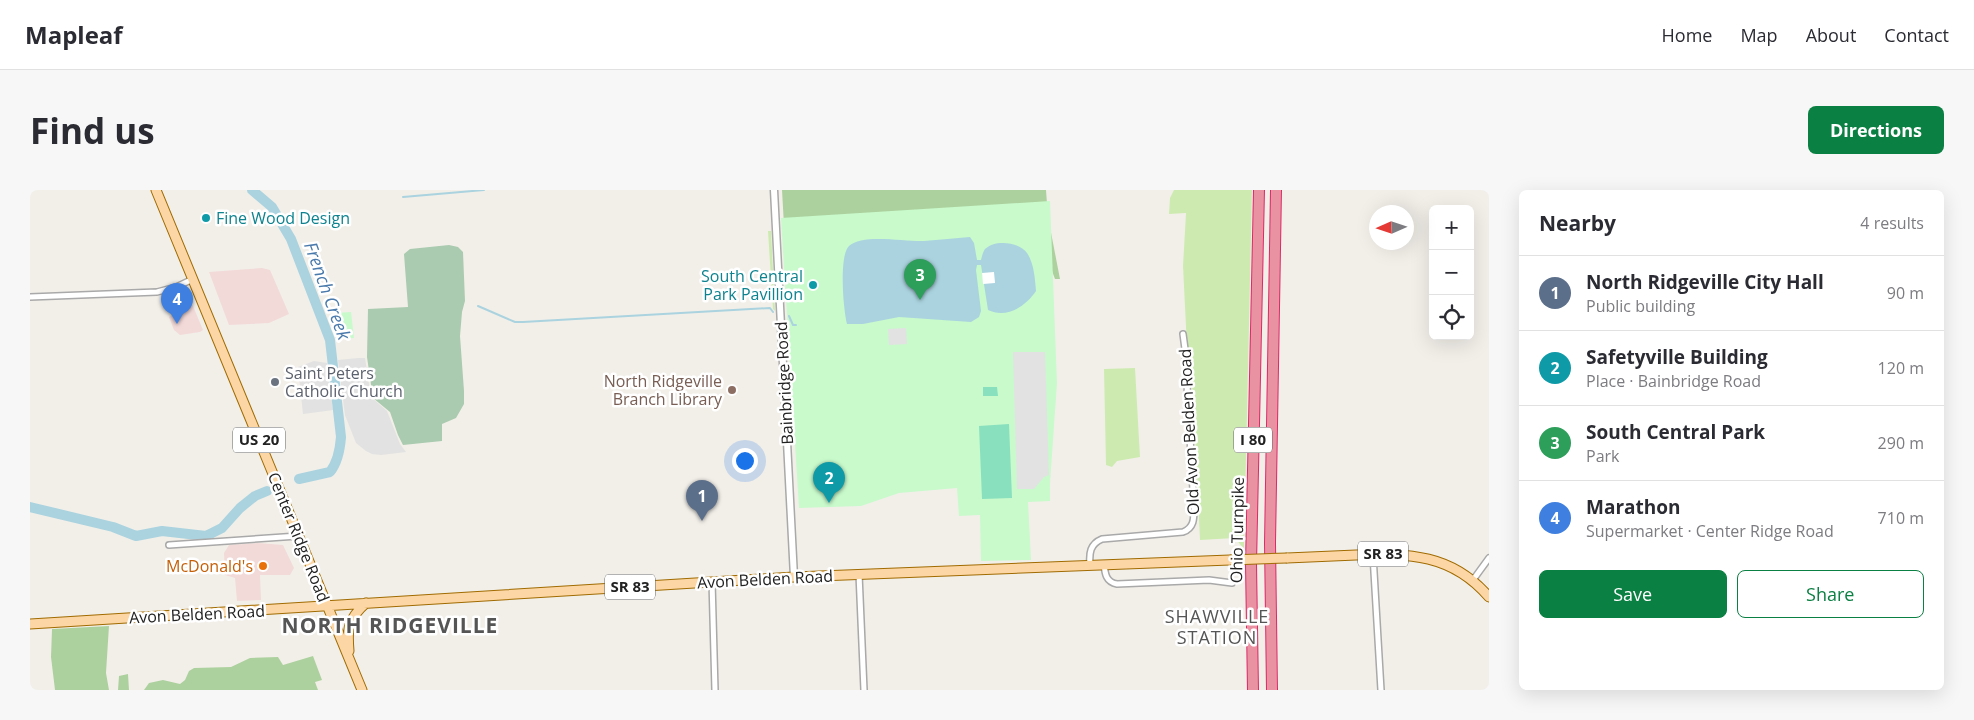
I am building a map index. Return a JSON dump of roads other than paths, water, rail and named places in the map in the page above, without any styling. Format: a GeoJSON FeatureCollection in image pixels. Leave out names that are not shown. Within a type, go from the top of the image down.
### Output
{"type":"FeatureCollection","features":[{"type":"Feature","properties":{"kind":"highway","name":"Ohio Turnpike"},"geometry":{"type":"LineString","coordinates":[[1253,690],[1251,564],[1259,190]]}},
{"type":"Feature","properties":{"kind":"highway","name":"Ohio Turnpike"},"geometry":{"type":"LineString","coordinates":[[1272,690],[1270,543],[1276,190]]}},
{"type":"Feature","properties":{"kind":"main road","name":"Center Ridge Road"},"geometry":{"type":"LineString","coordinates":[[156,190],[362,690]]}},
{"type":"Feature","properties":{"kind":"main road","name":"Avon Belden Road"},"geometry":{"type":"LineString","coordinates":[[30,624],[794,577],[1373,554],[1406,554],[1428,558],[1456,569],[1472,580],[1489,597]]}},
{"type":"Feature","properties":{"kind":"main road"},"geometry":{"type":"LineString","coordinates":[[349,659],[348,639],[350,623],[353,616],[367,603]]}},
{"type":"Feature","properties":{"kind":"street","name":"Bainbridge Road"},"geometry":{"type":"LineString","coordinates":[[774,190],[794,577]]}},
{"type":"Feature","properties":{"kind":"street"},"geometry":{"type":"LineString","coordinates":[[30,297],[160,292],[193,279]]}},
{"type":"Feature","properties":{"kind":"street","name":"Old Avon Belden Road"},"geometry":{"type":"LineString","coordinates":[[1090,565],[1090,549],[1098,541],[1108,538],[1183,532],[1192,526],[1194,508],[1183,334]]}},
{"type":"Feature","properties":{"kind":"street"},"geometry":{"type":"LineString","coordinates":[[169,545],[298,536]]}},
{"type":"Feature","properties":{"kind":"street"},"geometry":{"type":"LineString","coordinates":[[1373,554],[1381,690]]}},
{"type":"Feature","properties":{"kind":"street"},"geometry":{"type":"LineString","coordinates":[[1472,580],[1489,558]]}},
{"type":"Feature","properties":{"kind":"street"},"geometry":{"type":"LineString","coordinates":[[1104,564],[1107,578],[1110,582],[1117,584],[1209,580],[1232,584]]}},
{"type":"Feature","properties":{"kind":"street"},"geometry":{"type":"LineString","coordinates":[[860,574],[864,690]]}},
{"type":"Feature","properties":{"kind":"street"},"geometry":{"type":"LineString","coordinates":[[712,582],[715,690]]}},
{"type":"Feature","properties":{"kind":"water"},"geometry":{"type":"Polygon","coordinates":[[[970,237],[974,243],[977,260],[981,260],[984,250],[989,246],[1001,243],[1013,244],[1027,253],[1033,266],[1036,291],[1027,302],[1009,312],[1002,313],[988,310],[981,265],[977,265],[981,311],[979,317],[971,322],[899,317],[863,324],[847,324],[843,295],[843,271],[846,251],[849,246],[855,242],[874,239],[924,241],[970,237]]]}},
{"type":"Feature","properties":{"kind":"waterway","name":"French Creek"},"geometry":{"type":"LineString","coordinates":[[252,190],[272,207],[291,239],[330,340],[341,437],[337,460],[330,472],[299,479]]}},
{"type":"Feature","properties":{"kind":"waterway"},"geometry":{"type":"LineString","coordinates":[[403,197],[484,190]]}},
{"type":"Feature","properties":{"kind":"waterway"},"geometry":{"type":"LineString","coordinates":[[478,306],[515,322],[770,308],[773,312]]}},
{"type":"Feature","properties":{"kind":"waterway"},"geometry":{"type":"LineString","coordinates":[[789,316],[793,325],[796,325]]}},
{"type":"Feature","properties":{"kind":"waterway","name":"French Creek"},"geometry":{"type":"LineString","coordinates":[[30,507],[113,527],[136,536],[162,531],[206,536],[222,528],[240,508],[255,496],[267,491]]}},
{"type":"Feature","properties":{"kind":"place","name":"Fine Wood Design"},"geometry":{"type":"Point","coordinates":[206,218]}},
{"type":"Feature","properties":{"kind":"place","name":"South Central Park Pavillion"},"geometry":{"type":"Point","coordinates":[813,285]}},
{"type":"Feature","properties":{"kind":"place","name":"South Central Park"},"geometry":{"type":"Point","coordinates":[920,300]}},
{"type":"Feature","properties":{"kind":"place","name":"Marathon"},"geometry":{"type":"Point","coordinates":[177,324]}},
{"type":"Feature","properties":{"kind":"place","name":"Saint Peters Catholic Church"},"geometry":{"type":"Point","coordinates":[275,382]}},
{"type":"Feature","properties":{"kind":"place","name":"North Ridgeville Branch Library"},"geometry":{"type":"Point","coordinates":[732,390]}},
{"type":"Feature","properties":{"kind":"place","name":"Safetyville Building"},"geometry":{"type":"Point","coordinates":[829,503]}},
{"type":"Feature","properties":{"kind":"place","name":"North Ridgeville City Hall"},"geometry":{"type":"Point","coordinates":[702,521]}},
{"type":"Feature","properties":{"kind":"place","name":"McDonald's"},"geometry":{"type":"Point","coordinates":[263,566]}},
{"type":"Feature","properties":{"kind":"district","name":"NORTH RIDGEVILLE"},"geometry":{"type":"Point","coordinates":[390,626]}},
{"type":"Feature","properties":{"kind":"district","name":"SHAWVILLE STATION"},"geometry":{"type":"Point","coordinates":[1217,627]}}]}
